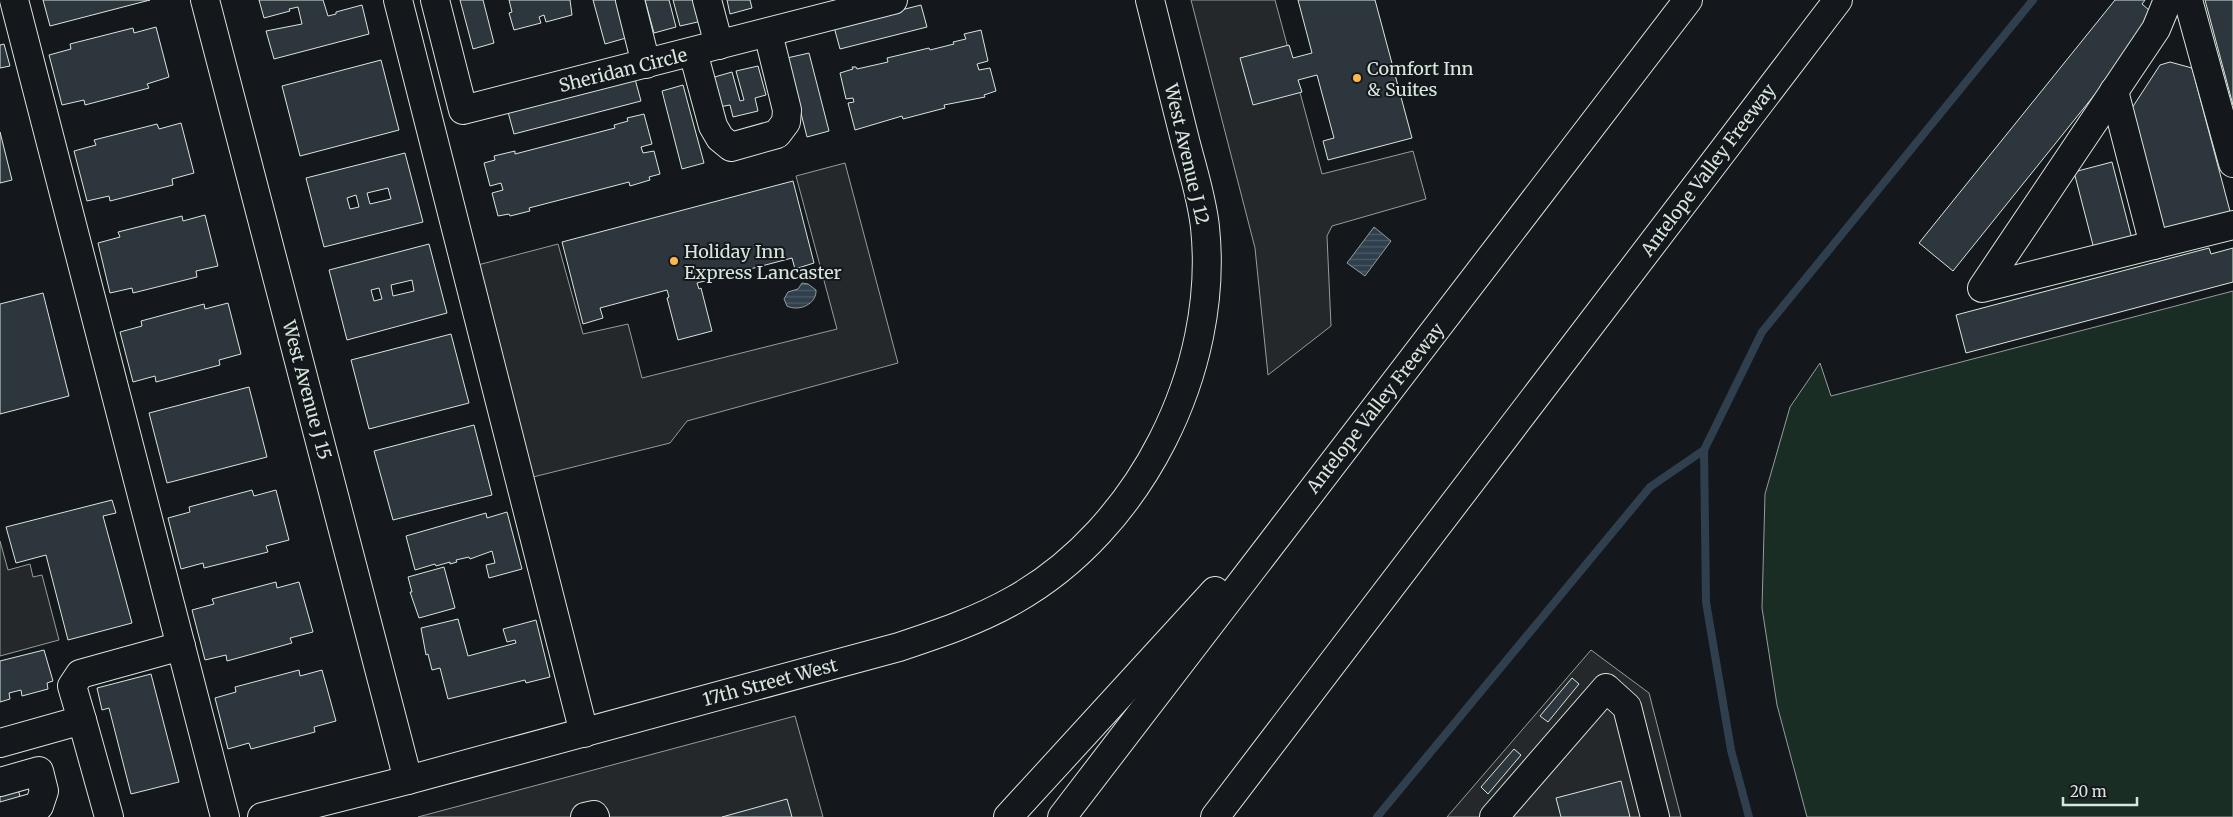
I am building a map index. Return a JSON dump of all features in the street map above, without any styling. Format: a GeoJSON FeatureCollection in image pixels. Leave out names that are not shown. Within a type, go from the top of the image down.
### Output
{"type":"FeatureCollection","features":[{"type":"Feature","properties":{"kind":"main road"},"geometry":{"type":"LineString","coordinates":[[14,0],[225,817]]}},
{"type":"Feature","properties":{"kind":"main road","name":"West Avenue J 15"},"geometry":{"type":"LineString","coordinates":[[205,0],[408,780]]}},
{"type":"Feature","properties":{"kind":"main road"},"geometry":{"type":"LineString","coordinates":[[398,0],[584,733]]}},
{"type":"Feature","properties":{"kind":"main road","name":"Sheridan Circle"},"geometry":{"type":"LineString","coordinates":[[435,0],[463,110],[893,0]]}},
{"type":"Feature","properties":{"kind":"main road"},"geometry":{"type":"LineString","coordinates":[[630,0],[646,64]]}},
{"type":"Feature","properties":{"kind":"main road"},"geometry":{"type":"LineString","coordinates":[[707,0],[719,45]]}},
{"type":"Feature","properties":{"kind":"main road","name":"West Avenue J 12"},"geometry":{"type":"LineString","coordinates":[[1150,0],[1205,226],[1205,296],[1198,344],[1183,398]]}},
{"type":"Feature","properties":{"kind":"main road","name":"Antelope Valley Freeway"},"geometry":{"type":"LineString","coordinates":[[1062,817],[1688,0]]}},
{"type":"Feature","properties":{"kind":"main road","name":"Antelope Valley Freeway"},"geometry":{"type":"LineString","coordinates":[[1215,817],[1838,0]]}},
{"type":"Feature","properties":{"kind":"main road"},"geometry":{"type":"LineString","coordinates":[[2168,0],[2156,29],[1982,288],[2233,225]]}},
{"type":"Feature","properties":{"kind":"main road"},"geometry":{"type":"LineString","coordinates":[[2188,0],[2233,163]]}},
{"type":"Feature","properties":{"kind":"main road"},"geometry":{"type":"LineString","coordinates":[[693,52],[713,126],[720,138],[731,147],[777,134],[786,122],[787,110],[768,33]]}},
{"type":"Feature","properties":{"kind":"main road"},"geometry":{"type":"LineString","coordinates":[[2114,91],[2154,245]]}},
{"type":"Feature","properties":{"kind":"main road","name":"17th Street West"},"geometry":{"type":"LineString","coordinates":[[262,817],[584,733],[898,647],[959,627],[1015,600],[1066,564],[1108,521],[1150,464],[1183,398]]}},
{"type":"Feature","properties":{"kind":"main road"},"geometry":{"type":"LineString","coordinates":[[1008,817],[1187,620],[1309,493]]}},
{"type":"Feature","properties":{"kind":"main road"},"geometry":{"type":"LineString","coordinates":[[108,817],[72,686],[80,674],[181,646]]}},
{"type":"Feature","properties":{"kind":"main road"},"geometry":{"type":"LineString","coordinates":[[1498,815],[1606,688],[1627,707],[1655,817]]}},
{"type":"Feature","properties":{"kind":"main road"},"geometry":{"type":"LineString","coordinates":[[0,743],[82,720]]}},
{"type":"Feature","properties":{"kind":"main road"},"geometry":{"type":"LineString","coordinates":[[0,817],[39,806],[44,791],[29,736]]}},
{"type":"Feature","properties":{"kind":"main road"},"geometry":{"type":"LineString","coordinates":[[0,782],[39,772]]}},
{"type":"Feature","properties":{"kind":"main road"},"geometry":{"type":"LineString","coordinates":[[585,817],[594,815],[595,817]]}},
{"type":"Feature","properties":{"kind":"green space"},"geometry":{"type":"Polygon","coordinates":[[[2233,291],[2233,817],[1807,817],[1777,705],[1762,608],[1765,494],[1790,407],[1820,363],[1831,396],[2233,291]]]}},
{"type":"Feature","properties":{"kind":"shaded area"},"geometry":{"type":"Polygon","coordinates":[[[1191,0],[1275,0],[1322,174],[1413,151],[1426,199],[1332,226],[1327,236],[1331,326],[1268,375],[1255,248],[1191,0]]]}},
{"type":"Feature","properties":{"kind":"shaded area"},"geometry":{"type":"Polygon","coordinates":[[[845,163],[898,363],[687,421],[670,443],[529,478],[474,266],[558,244],[583,334],[628,324],[642,378],[837,329],[796,176],[845,163]]]}},
{"type":"Feature","properties":{"kind":"shaded area"},"geometry":{"type":"Polygon","coordinates":[[[0,541],[8,570],[30,564],[33,577],[42,575],[59,640],[0,656],[0,541]]]}},
{"type":"Feature","properties":{"kind":"shaded area"},"geometry":{"type":"Polygon","coordinates":[[[1591,650],[1649,693],[1681,817],[1447,817],[1591,650]]]}},
{"type":"Feature","properties":{"kind":"shaded area"},"geometry":{"type":"Polygon","coordinates":[[[795,716],[823,817],[418,817],[795,716]]]}},
{"type":"Feature","properties":{"kind":"water"},"geometry":{"type":"Polygon","coordinates":[[[1374,227],[1391,241],[1365,276],[1347,263],[1374,227]]]}},
{"type":"Feature","properties":{"kind":"water"},"geometry":{"type":"Polygon","coordinates":[[[802,283],[808,284],[816,290],[814,299],[806,306],[792,308],[787,306],[784,299],[788,292],[798,289],[802,283]]]}},
{"type":"Feature","properties":{"kind":"building"},"geometry":{"type":"Polygon","coordinates":[[[43,0],[150,0],[50,26],[43,0]]]}},
{"type":"Feature","properties":{"kind":"building"},"geometry":{"type":"Polygon","coordinates":[[[259,0],[323,0],[328,16],[362,5],[369,34],[274,59],[266,31],[302,24],[298,7],[264,18],[259,0]]]}},
{"type":"Feature","properties":{"kind":"building"},"geometry":{"type":"Polygon","coordinates":[[[460,0],[483,0],[494,43],[473,49],[460,0]]]}},
{"type":"Feature","properties":{"kind":"building"},"geometry":{"type":"Polygon","coordinates":[[[509,0],[570,0],[572,15],[546,22],[544,15],[539,17],[541,23],[514,30],[509,13],[512,12],[509,0]]]}},
{"type":"Feature","properties":{"kind":"building"},"geometry":{"type":"Polygon","coordinates":[[[593,0],[616,0],[626,38],[605,44],[593,0]]]}},
{"type":"Feature","properties":{"kind":"building"},"geometry":{"type":"Polygon","coordinates":[[[645,0],[669,0],[676,27],[654,33],[645,0]]]}},
{"type":"Feature","properties":{"kind":"building"},"geometry":{"type":"Polygon","coordinates":[[[673,0],[696,0],[702,21],[680,26],[673,0]]]}},
{"type":"Feature","properties":{"kind":"building"},"geometry":{"type":"Polygon","coordinates":[[[727,0],[750,0],[752,8],[730,14],[727,0]]]}},
{"type":"Feature","properties":{"kind":"building","name":"Comfort Inn & Suites"},"geometry":{"type":"Polygon","coordinates":[[[1298,0],[1375,0],[1412,138],[1328,160],[1323,141],[1334,138],[1317,75],[1298,80],[1302,92],[1253,105],[1240,58],[1289,45],[1293,58],[1312,53],[1298,0]]]}},
{"type":"Feature","properties":{"kind":"building"},"geometry":{"type":"Polygon","coordinates":[[[2115,0],[2145,0],[2142,4],[2157,17],[1953,271],[1919,243],[2115,0]]]}},
{"type":"Feature","properties":{"kind":"building"},"geometry":{"type":"Polygon","coordinates":[[[2205,0],[2233,0],[2233,105],[2205,0]]]}},
{"type":"Feature","properties":{"kind":"building"},"geometry":{"type":"Polygon","coordinates":[[[921,5],[927,27],[840,49],[834,27],[921,5]]]}},
{"type":"Feature","properties":{"kind":"building"},"geometry":{"type":"Polygon","coordinates":[[[156,27],[169,77],[147,84],[149,88],[85,105],[84,100],[62,105],[49,55],[71,49],[70,44],[133,28],[134,33],[156,27]]]}},
{"type":"Feature","properties":{"kind":"building"},"geometry":{"type":"Polygon","coordinates":[[[981,30],[988,61],[977,64],[979,70],[990,68],[996,91],[984,95],[985,97],[944,105],[945,108],[903,119],[902,116],[855,130],[848,103],[854,102],[853,98],[846,99],[840,73],[853,69],[852,67],[857,69],[888,62],[887,58],[954,44],[953,42],[966,39],[964,34],[981,30]]]}},
{"type":"Feature","properties":{"kind":"building"},"geometry":{"type":"Polygon","coordinates":[[[4,44],[10,66],[0,68],[0,45],[4,44]]]}},
{"type":"Feature","properties":{"kind":"building"},"geometry":{"type":"Polygon","coordinates":[[[809,53],[829,131],[807,137],[787,58],[809,53]]]}},
{"type":"Feature","properties":{"kind":"building"},"geometry":{"type":"Polygon","coordinates":[[[381,60],[399,130],[300,156],[282,86],[381,60]]]}},
{"type":"Feature","properties":{"kind":"building"},"geometry":{"type":"Polygon","coordinates":[[[2170,62],[2192,68],[2231,215],[2165,232],[2132,108],[2160,65],[2170,62]]]}},
{"type":"Feature","properties":{"kind":"building"},"geometry":{"type":"Polygon","coordinates":[[[758,66],[766,95],[755,98],[758,111],[733,117],[730,105],[719,107],[711,78],[732,72],[740,101],[744,100],[736,71],[758,66]]]}},
{"type":"Feature","properties":{"kind":"building"},"geometry":{"type":"Polygon","coordinates":[[[635,79],[641,101],[514,134],[508,112],[635,79]]]}},
{"type":"Feature","properties":{"kind":"building"},"geometry":{"type":"Polygon","coordinates":[[[683,85],[704,163],[682,169],[662,91],[683,85]]]}},
{"type":"Feature","properties":{"kind":"building"},"geometry":{"type":"Polygon","coordinates":[[[644,114],[652,144],[641,147],[643,153],[654,151],[660,174],[649,177],[650,180],[630,186],[629,182],[529,208],[530,211],[510,216],[509,214],[498,216],[492,193],[503,190],[501,183],[490,186],[484,163],[495,160],[494,156],[515,151],[515,154],[615,128],[614,125],[628,121],[627,118],[644,114]]]}},
{"type":"Feature","properties":{"kind":"building"},"geometry":{"type":"Polygon","coordinates":[[[181,123],[194,173],[172,179],[173,185],[110,201],[109,196],[87,201],[74,151],[96,145],[94,140],[157,124],[159,129],[181,123]]]}},
{"type":"Feature","properties":{"kind":"building"},"geometry":{"type":"Polygon","coordinates":[[[0,132],[12,180],[0,183],[0,132]]]}},
{"type":"Feature","properties":{"kind":"building"},"geometry":{"type":"Polygon","coordinates":[[[405,153],[423,222],[324,247],[306,178],[405,153]],[[388,188],[367,193],[370,204],[391,199],[388,188]],[[356,195],[347,198],[350,209],[359,207],[356,195]]]}},
{"type":"Feature","properties":{"kind":"building"},"geometry":{"type":"Polygon","coordinates":[[[2112,162],[2132,239],[2094,249],[2074,172],[2112,162]]]}},
{"type":"Feature","properties":{"kind":"building","name":"Holiday Inn Express Lancaster"},"geometry":{"type":"Polygon","coordinates":[[[793,181],[814,263],[795,269],[792,258],[697,283],[699,289],[701,288],[712,331],[678,340],[667,298],[669,297],[667,290],[600,308],[603,318],[583,324],[562,242],[793,181]]]}},
{"type":"Feature","properties":{"kind":"building"},"geometry":{"type":"Polygon","coordinates":[[[205,215],[218,266],[196,271],[197,277],[133,293],[132,288],[110,293],[98,243],[120,237],[118,232],[182,216],[183,221],[205,215]]]}},
{"type":"Feature","properties":{"kind":"building"},"geometry":{"type":"Polygon","coordinates":[[[429,244],[447,313],[347,340],[329,270],[429,244]],[[412,280],[391,285],[393,296],[414,291],[412,280]],[[379,288],[371,290],[374,301],[382,299],[379,288]]]}},
{"type":"Feature","properties":{"kind":"building"},"geometry":{"type":"Polygon","coordinates":[[[2209,248],[2211,254],[2233,248],[2233,282],[1966,353],[1956,315],[2209,248]]]}},
{"type":"Feature","properties":{"kind":"building"},"geometry":{"type":"Polygon","coordinates":[[[43,293],[69,396],[0,414],[0,304],[43,293]]]}},
{"type":"Feature","properties":{"kind":"building"},"geometry":{"type":"Polygon","coordinates":[[[228,303],[241,354],[219,360],[220,365],[156,382],[155,376],[133,382],[120,332],[142,326],[141,321],[204,304],[205,309],[228,303]]]}},
{"type":"Feature","properties":{"kind":"building"},"geometry":{"type":"Polygon","coordinates":[[[451,334],[469,403],[369,429],[351,360],[451,334]]]}},
{"type":"Feature","properties":{"kind":"building"},"geometry":{"type":"Polygon","coordinates":[[[249,387],[267,457],[167,483],[149,413],[249,387]]]}},
{"type":"Feature","properties":{"kind":"building"},"geometry":{"type":"Polygon","coordinates":[[[474,425],[492,495],[393,520],[374,451],[474,425]]]}},
{"type":"Feature","properties":{"kind":"building"},"geometry":{"type":"Polygon","coordinates":[[[252,490],[254,496],[276,490],[289,540],[266,546],[268,552],[204,568],[203,563],[181,569],[168,518],[190,512],[189,507],[252,490]]]}},
{"type":"Feature","properties":{"kind":"building"},"geometry":{"type":"Polygon","coordinates":[[[112,500],[116,513],[103,516],[132,623],[68,640],[46,555],[16,563],[6,527],[112,500]]]}},
{"type":"Feature","properties":{"kind":"building"},"geometry":{"type":"Polygon","coordinates":[[[507,512],[522,569],[489,578],[486,565],[495,563],[492,551],[470,559],[469,557],[456,560],[457,562],[450,564],[450,562],[436,566],[435,564],[415,570],[406,536],[486,513],[487,518],[507,512]]]}},
{"type":"Feature","properties":{"kind":"building"},"geometry":{"type":"Polygon","coordinates":[[[444,567],[455,608],[419,618],[410,592],[412,592],[408,577],[444,567]]]}},
{"type":"Feature","properties":{"kind":"building"},"geometry":{"type":"Polygon","coordinates":[[[276,582],[277,588],[299,582],[313,632],[290,638],[292,643],[227,661],[226,655],[205,660],[192,610],[214,604],[212,599],[276,582]]]}},
{"type":"Feature","properties":{"kind":"building"},"geometry":{"type":"Polygon","coordinates":[[[458,619],[468,656],[516,643],[515,640],[507,642],[503,629],[536,620],[550,677],[526,683],[525,680],[448,699],[440,668],[432,670],[428,654],[426,655],[421,628],[458,619]]]}},
{"type":"Feature","properties":{"kind":"building"},"geometry":{"type":"Polygon","coordinates":[[[44,650],[53,681],[47,683],[48,689],[22,696],[21,690],[9,693],[10,699],[0,702],[0,661],[44,650]]]}},
{"type":"Feature","properties":{"kind":"building"},"geometry":{"type":"Polygon","coordinates":[[[299,670],[300,676],[322,670],[336,721],[314,727],[315,732],[251,749],[249,743],[228,749],[215,698],[236,692],[235,687],[299,670]]]}},
{"type":"Feature","properties":{"kind":"building"},"geometry":{"type":"Polygon","coordinates":[[[151,674],[179,782],[131,794],[109,708],[102,710],[97,688],[151,674]]]}},
{"type":"Feature","properties":{"kind":"building"},"geometry":{"type":"Polygon","coordinates":[[[1572,678],[1579,684],[1548,722],[1540,716],[1572,678]]]}},
{"type":"Feature","properties":{"kind":"building"},"geometry":{"type":"Polygon","coordinates":[[[1514,749],[1521,755],[1488,794],[1481,787],[1514,749]]]}},
{"type":"Feature","properties":{"kind":"building"},"geometry":{"type":"Polygon","coordinates":[[[1621,781],[1630,817],[1561,817],[1556,798],[1621,781]]]}},
{"type":"Feature","properties":{"kind":"building"},"geometry":{"type":"Polygon","coordinates":[[[17,786],[22,803],[0,809],[0,790],[17,786]]]}},
{"type":"Feature","properties":{"kind":"building"},"geometry":{"type":"Polygon","coordinates":[[[787,799],[792,817],[722,817],[787,799]]]}},
{"type":"Feature","properties":{"kind":"waterway"},"geometry":{"type":"LineString","coordinates":[[1749,817],[1731,750],[1706,602],[1704,450],[1762,332],[2033,0]]}},
{"type":"Feature","properties":{"kind":"waterway"},"geometry":{"type":"LineString","coordinates":[[1377,817],[1650,487],[1704,450]]}},
{"type":"Feature","properties":{"kind":"place","name":"Comfort Inn & Suites"},"geometry":{"type":"Point","coordinates":[1357,78]}},
{"type":"Feature","properties":{"kind":"place","name":"Holiday Inn Express Lancaster"},"geometry":{"type":"Point","coordinates":[674,261]}}]}
